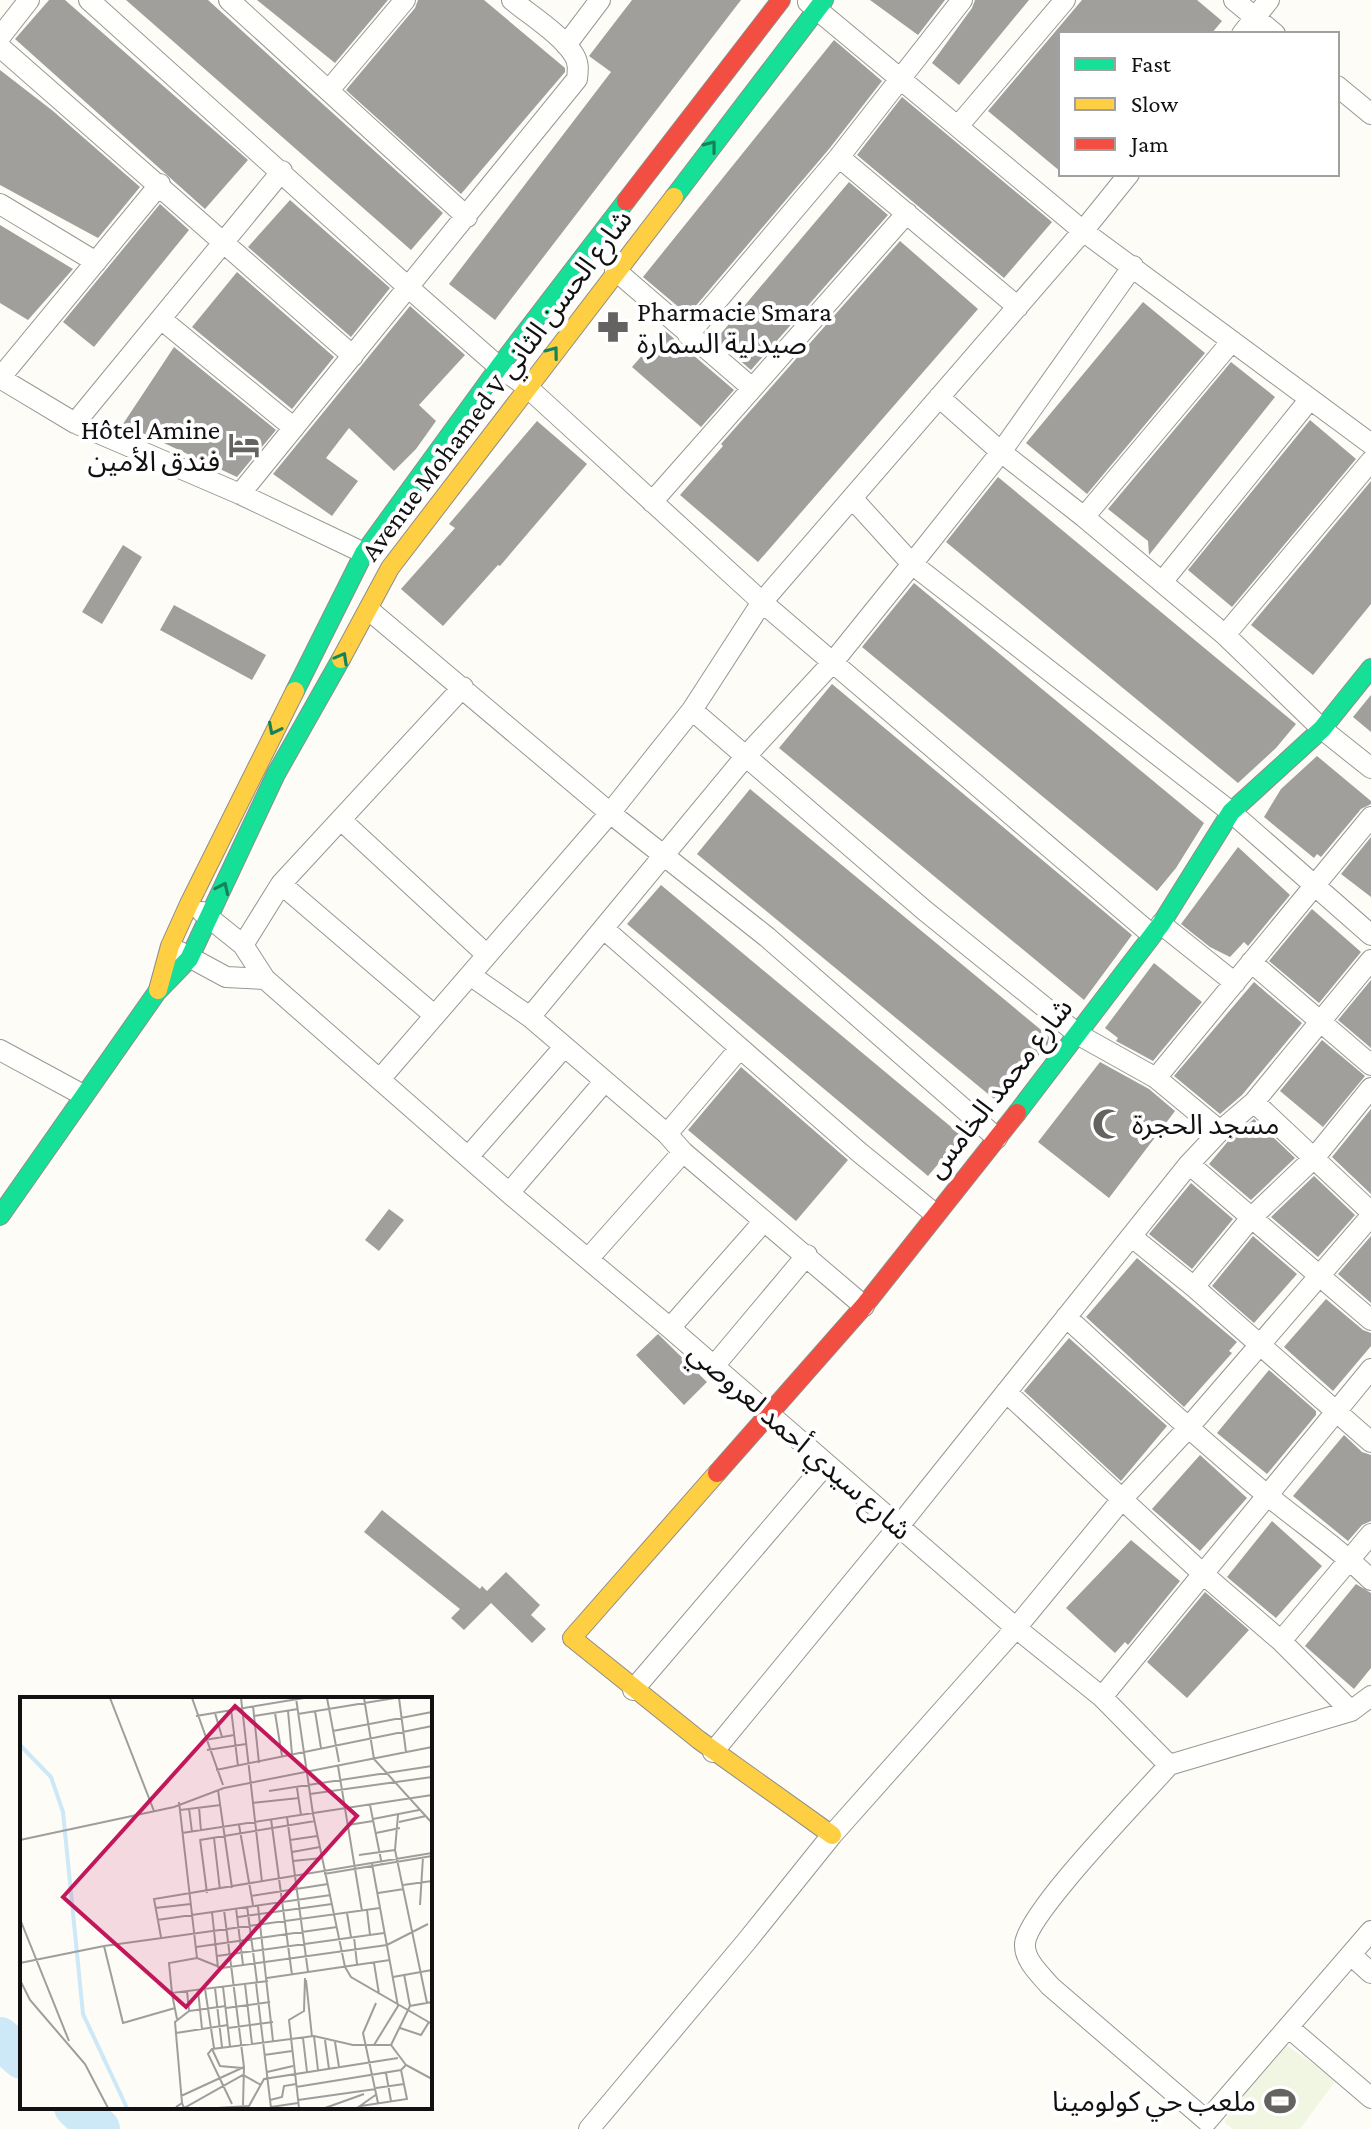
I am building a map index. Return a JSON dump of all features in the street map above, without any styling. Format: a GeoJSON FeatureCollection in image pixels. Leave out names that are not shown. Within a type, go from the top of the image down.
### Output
{"type":"FeatureCollection","features":[{"type":"Feature","properties":{"kind":"main road","name":"Avenue Mohamed V شارع الحسن الثاني"},"geometry":{"type":"LineString","coordinates":[[157,992],[170,946],[189,904],[364,553],[499,367],[781,0]]}},
{"type":"Feature","properties":{"kind":"main road","name":"Avenue Mohamed V شارع الحسن الثاني"},"geometry":{"type":"LineString","coordinates":[[157,992],[189,959],[276,774],[390,568],[816,3]]}},
{"type":"Feature","properties":{"kind":"main road","name":"شارع محمد الخامس"},"geometry":{"type":"LineString","coordinates":[[633,1690],[572,1638],[864,1306],[1079,1035],[1156,929],[1231,812],[1322,729],[1371,668]]}},
{"type":"Feature","properties":{"kind":"main road"},"geometry":{"type":"LineString","coordinates":[[0,1216],[157,992]]}},
{"type":"Feature","properties":{"kind":"main road"},"geometry":{"type":"LineString","coordinates":[[633,1690],[713,1752],[832,1835]]}},
{"type":"Feature","properties":{"kind":"street"},"geometry":{"type":"LineString","coordinates":[[0,37],[29,0]]}},
{"type":"Feature","properties":{"kind":"street"},"geometry":{"type":"LineString","coordinates":[[89,0],[409,288],[499,367],[526,386],[762,602],[1156,929],[1235,983]]}},
{"type":"Feature","properties":{"kind":"street"},"geometry":{"type":"LineString","coordinates":[[229,0],[467,217]]}},
{"type":"Feature","properties":{"kind":"street"},"geometry":{"type":"LineString","coordinates":[[329,90],[405,0]]}},
{"type":"Feature","properties":{"kind":"street"},"geometry":{"type":"LineString","coordinates":[[240,494],[577,79],[575,56],[566,45],[512,0]]}},
{"type":"Feature","properties":{"kind":"street"},"geometry":{"type":"LineString","coordinates":[[566,45],[600,0]]}},
{"type":"Feature","properties":{"kind":"street"},"geometry":{"type":"LineString","coordinates":[[688,335],[839,157],[962,0]]}},
{"type":"Feature","properties":{"kind":"street"},"geometry":{"type":"LineString","coordinates":[[959,125],[1065,0]]}},
{"type":"Feature","properties":{"kind":"street"},"geometry":{"type":"LineString","coordinates":[[1234,0],[1249,26],[1268,32]]}},
{"type":"Feature","properties":{"kind":"street"},"geometry":{"type":"LineString","coordinates":[[1249,26],[1269,0]]}},
{"type":"Feature","properties":{"kind":"street"},"geometry":{"type":"LineString","coordinates":[[816,3],[1083,231],[1371,444]]}},
{"type":"Feature","properties":{"kind":"street"},"geometry":{"type":"LineString","coordinates":[[0,47],[353,356]]}},
{"type":"Feature","properties":{"kind":"street"},"geometry":{"type":"LineString","coordinates":[[1339,87],[1367,102]]}},
{"type":"Feature","properties":{"kind":"street"},"geometry":{"type":"LineString","coordinates":[[839,157],[1018,307]]}},
{"type":"Feature","properties":{"kind":"street"},"geometry":{"type":"LineString","coordinates":[[75,423],[282,171]]}},
{"type":"Feature","properties":{"kind":"street"},"geometry":{"type":"LineString","coordinates":[[380,1079],[610,813],[692,710],[762,602],[1127,176]]}},
{"type":"Feature","properties":{"kind":"street"},"geometry":{"type":"LineString","coordinates":[[160,184],[0,378],[75,423],[240,494],[364,553]]}},
{"type":"Feature","properties":{"kind":"street"},"geometry":{"type":"LineString","coordinates":[[0,204],[96,262]]}},
{"type":"Feature","properties":{"kind":"street"},"geometry":{"type":"LineString","coordinates":[[652,502],[907,213]]}},
{"type":"Feature","properties":{"kind":"street"},"geometry":{"type":"LineString","coordinates":[[530,1017],[745,757],[833,662],[912,564],[1001,452],[1133,266]]}},
{"type":"Feature","properties":{"kind":"street"},"geometry":{"type":"LineString","coordinates":[[615,270],[752,388]]}},
{"type":"Feature","properties":{"kind":"street"},"geometry":{"type":"LineString","coordinates":[[161,319],[294,428]]}},
{"type":"Feature","properties":{"kind":"street"},"geometry":{"type":"LineString","coordinates":[[1084,517],[1232,341]]}},
{"type":"Feature","properties":{"kind":"street"},"geometry":{"type":"LineString","coordinates":[[939,397],[1001,452],[1225,635],[1322,729],[1371,768]]}},
{"type":"Feature","properties":{"kind":"street"},"geometry":{"type":"LineString","coordinates":[[1162,582],[1310,399]]}},
{"type":"Feature","properties":{"kind":"street"},"geometry":{"type":"LineString","coordinates":[[1225,635],[1371,461]]}},
{"type":"Feature","properties":{"kind":"street"},"geometry":{"type":"LineString","coordinates":[[852,498],[912,564],[1231,812],[1371,935]]}},
{"type":"Feature","properties":{"kind":"street"},"geometry":{"type":"LineString","coordinates":[[369,610],[610,813],[767,937],[997,1138]]}},
{"type":"Feature","properties":{"kind":"street"},"geometry":{"type":"LineString","coordinates":[[243,945],[281,884],[463,687]]}},
{"type":"Feature","properties":{"kind":"street"},"geometry":{"type":"LineString","coordinates":[[692,710],[924,910],[1079,1035],[1156,1078],[1220,1131]]}},
{"type":"Feature","properties":{"kind":"street"},"geometry":{"type":"LineString","coordinates":[[1156,1078],[1371,817]]}},
{"type":"Feature","properties":{"kind":"street"},"geometry":{"type":"LineString","coordinates":[[341,820],[487,955]]}},
{"type":"Feature","properties":{"kind":"street"},"geometry":{"type":"LineString","coordinates":[[281,884],[434,1015]]}},
{"type":"Feature","properties":{"kind":"street","name":"شارع سيدي أحمد لعروصي"},"geometry":{"type":"LineString","coordinates":[[189,904],[243,945],[265,979],[509,1193],[1016,1628],[1102,1697],[1169,1765]]}},
{"type":"Feature","properties":{"kind":"street"},"geometry":{"type":"LineString","coordinates":[[604,929],[935,1214]]}},
{"type":"Feature","properties":{"kind":"street"},"geometry":{"type":"LineString","coordinates":[[170,946],[226,977],[265,979]]}},
{"type":"Feature","properties":{"kind":"street"},"geometry":{"type":"LineString","coordinates":[[713,1752],[1189,1164],[1220,1131],[1254,1102],[1371,960]]}},
{"type":"Feature","properties":{"kind":"street"},"geometry":{"type":"LineString","coordinates":[[1251,962],[1371,1065]]}},
{"type":"Feature","properties":{"kind":"street"},"geometry":{"type":"LineString","coordinates":[[470,975],[530,1017],[864,1306]]}},
{"type":"Feature","properties":{"kind":"street"},"geometry":{"type":"LineString","coordinates":[[468,1157],[564,1047]]}},
{"type":"Feature","properties":{"kind":"street"},"geometry":{"type":"LineString","coordinates":[[667,1134],[740,1048]]}},
{"type":"Feature","properties":{"kind":"street"},"geometry":{"type":"LineString","coordinates":[[0,1050],[83,1095]]}},
{"type":"Feature","properties":{"kind":"street"},"geometry":{"type":"LineString","coordinates":[[509,1193],[604,1082]]}},
{"type":"Feature","properties":{"kind":"street"},"geometry":{"type":"LineString","coordinates":[[1194,1287],[1251,1218],[1315,1157],[1371,1088]]}},
{"type":"Feature","properties":{"kind":"street"},"geometry":{"type":"LineString","coordinates":[[589,2129],[832,1835],[1016,1628],[1123,1498],[1188,1428],[1371,1214],[1315,1157],[1254,1102]]}},
{"type":"Feature","properties":{"kind":"street"},"geometry":{"type":"LineString","coordinates":[[588,1259],[683,1152]]}},
{"type":"Feature","properties":{"kind":"street"},"geometry":{"type":"LineString","coordinates":[[1189,1164],[1371,1320]]}},
{"type":"Feature","properties":{"kind":"street"},"geometry":{"type":"LineString","coordinates":[[670,1328],[764,1221]]}},
{"type":"Feature","properties":{"kind":"street"},"geometry":{"type":"LineString","coordinates":[[1132,1237],[1194,1287],[1371,1442]]}},
{"type":"Feature","properties":{"kind":"street"},"geometry":{"type":"LineString","coordinates":[[714,1366],[807,1255]]}},
{"type":"Feature","properties":{"kind":"street"},"geometry":{"type":"LineString","coordinates":[[1066,1317],[1268,1497],[1350,1559],[1371,1580]]}},
{"type":"Feature","properties":{"kind":"street"},"geometry":{"type":"LineString","coordinates":[[1102,1697],[1371,1369]]}},
{"type":"Feature","properties":{"kind":"street"},"geometry":{"type":"LineString","coordinates":[[1006,1392],[1202,1573],[1281,1641],[1351,1711]]}},
{"type":"Feature","properties":{"kind":"street"},"geometry":{"type":"LineString","coordinates":[[633,1690],[826,1464]]}},
{"type":"Feature","properties":{"kind":"street"},"geometry":{"type":"LineString","coordinates":[[1281,1641],[1371,1534]]}},
{"type":"Feature","properties":{"kind":"street"},"geometry":{"type":"LineString","coordinates":[[1371,1696],[1351,1711],[1169,1765],[1043,1907],[1026,1934],[1024,1949],[1050,1986],[1212,2125],[1288,2027],[1371,1931]]}},
{"type":"Feature","properties":{"kind":"street"},"geometry":{"type":"LineString","coordinates":[[1351,1955],[1371,1973]]}},
{"type":"Feature","properties":{"kind":"street"},"geometry":{"type":"LineString","coordinates":[[1288,2027],[1371,2098]]}},
{"type":"Feature","properties":{"kind":"green space","name":"ملعب حي كولومينا"},"geometry":{"type":"Polygon","coordinates":[[[1282,2042],[1336,2080],[1300,2129],[1233,2129],[1224,2122],[1282,2042]]]}},
{"type":"Feature","properties":{"kind":"building"},"geometry":{"type":"Polygon","coordinates":[[[49,0],[65,0],[248,160],[205,209],[15,39],[49,0]]]}},
{"type":"Feature","properties":{"kind":"building"},"geometry":{"type":"Polygon","coordinates":[[[126,0],[208,0],[443,213],[411,250],[126,0]]]}},
{"type":"Feature","properties":{"kind":"building"},"geometry":{"type":"Polygon","coordinates":[[[257,0],[388,0],[335,63],[257,0]]]}},
{"type":"Feature","properties":{"kind":"building"},"geometry":{"type":"Polygon","coordinates":[[[418,0],[484,0],[565,68],[565,72],[461,194],[346,90],[415,8],[418,0]]]}},
{"type":"Feature","properties":{"kind":"building"},"geometry":{"type":"Polygon","coordinates":[[[632,0],[741,0],[495,320],[449,284],[611,72],[589,56],[632,0]]]}},
{"type":"Feature","properties":{"kind":"building"},"geometry":{"type":"Polygon","coordinates":[[[870,0],[945,0],[918,35],[870,0]]]}},
{"type":"Feature","properties":{"kind":"building"},"geometry":{"type":"Polygon","coordinates":[[[975,0],[1029,0],[959,85],[932,63],[975,0]]]}},
{"type":"Feature","properties":{"kind":"building"},"geometry":{"type":"Polygon","coordinates":[[[1082,0],[1197,0],[1222,21],[1213,32],[1059,32],[1059,170],[988,111],[1082,0]]]}},
{"type":"Feature","properties":{"kind":"building"},"geometry":{"type":"Polygon","coordinates":[[[834,40],[882,81],[829,149],[688,315],[643,277],[834,40]]]}},
{"type":"Feature","properties":{"kind":"building"},"geometry":{"type":"Polygon","coordinates":[[[0,70],[53,111],[140,187],[98,238],[0,185],[0,70]]]}},
{"type":"Feature","properties":{"kind":"building"},"geometry":{"type":"Polygon","coordinates":[[[902,97],[1052,222],[1004,278],[857,155],[902,97]]]}},
{"type":"Feature","properties":{"kind":"building"},"geometry":{"type":"Polygon","coordinates":[[[849,182],[888,215],[751,370],[707,332],[709,330],[718,337],[849,182]]]}},
{"type":"Feature","properties":{"kind":"building"},"geometry":{"type":"Polygon","coordinates":[[[290,200],[390,288],[351,337],[248,247],[290,200]]]}},
{"type":"Feature","properties":{"kind":"building"},"geometry":{"type":"Polygon","coordinates":[[[160,204],[189,230],[94,347],[63,322],[160,204]]]}},
{"type":"Feature","properties":{"kind":"building"},"geometry":{"type":"Polygon","coordinates":[[[0,225],[73,269],[28,320],[0,303],[0,225]]]}},
{"type":"Feature","properties":{"kind":"building"},"geometry":{"type":"Polygon","coordinates":[[[900,241],[978,309],[758,562],[680,495],[900,241]]]}},
{"type":"Feature","properties":{"kind":"building"},"geometry":{"type":"Polygon","coordinates":[[[237,272],[334,357],[292,409],[192,327],[237,272]]]}},
{"type":"Feature","properties":{"kind":"building"},"geometry":{"type":"Polygon","coordinates":[[[1143,302],[1205,353],[1087,494],[1026,443],[1143,302]]]}},
{"type":"Feature","properties":{"kind":"building"},"geometry":{"type":"Polygon","coordinates":[[[410,306],[465,355],[419,405],[436,421],[416,449],[394,471],[349,428],[326,458],[358,481],[332,516],[273,474],[410,306]]]}},
{"type":"Feature","properties":{"kind":"building"},"geometry":{"type":"Polygon","coordinates":[[[664,330],[734,390],[701,427],[632,367],[664,330]]]}},
{"type":"Feature","properties":{"kind":"building"},"geometry":{"type":"Polygon","coordinates":[[[174,347],[276,430],[237,477],[123,424],[174,347]]]}},
{"type":"Feature","properties":{"kind":"building"},"geometry":{"type":"Polygon","coordinates":[[[1231,362],[1275,397],[1149,555],[1148,541],[1108,509],[1231,362]]]}},
{"type":"Feature","properties":{"kind":"building"},"geometry":{"type":"Polygon","coordinates":[[[1310,420],[1356,459],[1232,607],[1188,570],[1310,420]]]}},
{"type":"Feature","properties":{"kind":"building"},"geometry":{"type":"Polygon","coordinates":[[[537,421],[587,464],[500,566],[443,626],[401,589],[455,528],[449,524],[537,421]]]}},
{"type":"Feature","properties":{"kind":"building"},"geometry":{"type":"Polygon","coordinates":[[[998,477],[1296,724],[1276,748],[1238,783],[946,542],[998,477]]]}},
{"type":"Feature","properties":{"kind":"building"},"geometry":{"type":"Polygon","coordinates":[[[1371,481],[1371,604],[1313,675],[1251,625],[1371,481]]]}},
{"type":"Feature","properties":{"kind":"building"},"geometry":{"type":"Polygon","coordinates":[[[123,545],[142,557],[102,624],[82,612],[123,545]]]}},
{"type":"Feature","properties":{"kind":"building"},"geometry":{"type":"Polygon","coordinates":[[[914,583],[1204,823],[1176,868],[1157,891],[862,647],[914,583]]]}},
{"type":"Feature","properties":{"kind":"building"},"geometry":{"type":"Polygon","coordinates":[[[174,605],[266,655],[252,680],[160,630],[174,605]]]}},
{"type":"Feature","properties":{"kind":"building"},"geometry":{"type":"Polygon","coordinates":[[[832,684],[1132,935],[1084,1000],[779,748],[832,684]]]}},
{"type":"Feature","properties":{"kind":"building"},"geometry":{"type":"Polygon","coordinates":[[[1371,695],[1371,732],[1353,717],[1371,695]]]}},
{"type":"Feature","properties":{"kind":"building"},"geometry":{"type":"Polygon","coordinates":[[[1317,756],[1371,804],[1361,809],[1321,857],[1317,854],[1314,858],[1264,817],[1281,789],[1317,756]]]}},
{"type":"Feature","properties":{"kind":"building"},"geometry":{"type":"Polygon","coordinates":[[[750,789],[1052,1039],[999,1103],[697,854],[750,789]]]}},
{"type":"Feature","properties":{"kind":"building"},"geometry":{"type":"Polygon","coordinates":[[[1371,837],[1371,897],[1341,874],[1371,837]]]}},
{"type":"Feature","properties":{"kind":"building"},"geometry":{"type":"Polygon","coordinates":[[[1238,847],[1290,895],[1248,946],[1244,942],[1230,957],[1210,947],[1181,924],[1238,847]]]}},
{"type":"Feature","properties":{"kind":"building"},"geometry":{"type":"Polygon","coordinates":[[[661,885],[962,1136],[928,1176],[627,924],[661,885]]]}},
{"type":"Feature","properties":{"kind":"building"},"geometry":{"type":"Polygon","coordinates":[[[1312,909],[1361,952],[1319,1003],[1269,961],[1312,909]]]}},
{"type":"Feature","properties":{"kind":"building"},"geometry":{"type":"Polygon","coordinates":[[[1154,963],[1202,1002],[1153,1061],[1116,1041],[1118,1038],[1105,1028],[1154,963]]]}},
{"type":"Feature","properties":{"kind":"building"},"geometry":{"type":"Polygon","coordinates":[[[1371,980],[1371,1048],[1338,1020],[1371,980]]]}},
{"type":"Feature","properties":{"kind":"building"},"geometry":{"type":"Polygon","coordinates":[[[1254,982],[1302,1023],[1242,1095],[1220,1114],[1174,1076],[1254,982]]]}},
{"type":"Feature","properties":{"kind":"building"},"geometry":{"type":"Polygon","coordinates":[[[1322,1040],[1365,1076],[1323,1127],[1280,1091],[1322,1040]]]}},
{"type":"Feature","properties":{"kind":"building","name":"مسجد الحجرة"},"geometry":{"type":"Polygon","coordinates":[[[1100,1062],[1149,1089],[1175,1111],[1109,1198],[1038,1142],[1100,1062]]]}},
{"type":"Feature","properties":{"kind":"building"},"geometry":{"type":"Polygon","coordinates":[[[741,1067],[848,1160],[796,1221],[688,1130],[741,1067]]]}},
{"type":"Feature","properties":{"kind":"building"},"geometry":{"type":"Polygon","coordinates":[[[1371,1109],[1371,1194],[1332,1157],[1371,1109]]]}},
{"type":"Feature","properties":{"kind":"building"},"geometry":{"type":"Polygon","coordinates":[[[1254,1119],[1295,1158],[1251,1200],[1209,1164],[1229,1140],[1254,1119]]]}},
{"type":"Feature","properties":{"kind":"building"},"geometry":{"type":"Polygon","coordinates":[[[1314,1176],[1355,1215],[1318,1257],[1271,1217],[1314,1176]]]}},
{"type":"Feature","properties":{"kind":"building"},"geometry":{"type":"Polygon","coordinates":[[[1191,1183],[1233,1219],[1192,1269],[1149,1234],[1191,1183]]]}},
{"type":"Feature","properties":{"kind":"building"},"geometry":{"type":"Polygon","coordinates":[[[389,1209],[404,1220],[379,1251],[365,1240],[389,1209]]]}},
{"type":"Feature","properties":{"kind":"building"},"geometry":{"type":"Polygon","coordinates":[[[1253,1236],[1297,1274],[1254,1323],[1212,1286],[1253,1236]]]}},
{"type":"Feature","properties":{"kind":"building"},"geometry":{"type":"Polygon","coordinates":[[[1371,1236],[1371,1303],[1338,1274],[1371,1236]]]}},
{"type":"Feature","properties":{"kind":"building"},"geometry":{"type":"Polygon","coordinates":[[[1137,1258],[1237,1342],[1229,1351],[1232,1353],[1184,1407],[1086,1317],[1137,1258]]]}},
{"type":"Feature","properties":{"kind":"building"},"geometry":{"type":"Polygon","coordinates":[[[1326,1299],[1363,1330],[1371,1333],[1371,1346],[1333,1391],[1284,1347],[1326,1299]]]}},
{"type":"Feature","properties":{"kind":"building"},"geometry":{"type":"Polygon","coordinates":[[[658,1334],[707,1382],[684,1405],[636,1355],[658,1334]]]}},
{"type":"Feature","properties":{"kind":"building"},"geometry":{"type":"Polygon","coordinates":[[[1069,1338],[1167,1426],[1121,1481],[1024,1391],[1069,1338]]]}},
{"type":"Feature","properties":{"kind":"building"},"geometry":{"type":"Polygon","coordinates":[[[1269,1370],[1316,1411],[1316,1415],[1267,1474],[1217,1433],[1269,1370]]]}},
{"type":"Feature","properties":{"kind":"building"},"geometry":{"type":"Polygon","coordinates":[[[1344,1435],[1362,1452],[1371,1455],[1371,1521],[1362,1525],[1348,1541],[1293,1496],[1344,1435]]]}},
{"type":"Feature","properties":{"kind":"building"},"geometry":{"type":"Polygon","coordinates":[[[1200,1455],[1247,1498],[1200,1551],[1152,1509],[1200,1455]]]}},
{"type":"Feature","properties":{"kind":"building"},"geometry":{"type":"Polygon","coordinates":[[[382,1510],[480,1589],[482,1586],[487,1591],[506,1572],[540,1605],[531,1615],[546,1629],[532,1643],[491,1603],[464,1630],[451,1618],[460,1609],[364,1532],[382,1510]]]}},
{"type":"Feature","properties":{"kind":"building"},"geometry":{"type":"Polygon","coordinates":[[[1272,1521],[1322,1566],[1276,1618],[1227,1577],[1272,1521]]]}},
{"type":"Feature","properties":{"kind":"building"},"geometry":{"type":"Polygon","coordinates":[[[1131,1540],[1180,1581],[1128,1645],[1125,1642],[1115,1653],[1066,1608],[1131,1540]]]}},
{"type":"Feature","properties":{"kind":"building"},"geometry":{"type":"Polygon","coordinates":[[[1356,1584],[1371,1593],[1371,1668],[1354,1689],[1305,1646],[1356,1584]]]}},
{"type":"Feature","properties":{"kind":"building"},"geometry":{"type":"Polygon","coordinates":[[[1205,1592],[1249,1630],[1187,1698],[1147,1662],[1205,1592]]]}},
{"type":"Feature","properties":{"kind":"waterway"},"geometry":{"type":"LineString","coordinates":[[0,2038],[20,2056]]}},
{"type":"Feature","properties":{"kind":"waterway"},"geometry":{"type":"LineString","coordinates":[[77,2109],[99,2129]]}},
{"type":"Feature","properties":{"kind":"traffic: fast"},"geometry":{"type":"LineString","coordinates":[[674,197],[824,0]]}},
{"type":"Feature","properties":{"kind":"traffic: fast"},"geometry":{"type":"LineString","coordinates":[[295,691],[364,553],[499,367],[626,201]]}},
{"type":"Feature","properties":{"kind":"traffic: fast"},"geometry":{"type":"LineString","coordinates":[[0,1216],[157,992],[189,959],[276,774],[341,659]]}},
{"type":"Feature","properties":{"kind":"traffic: fast"},"geometry":{"type":"LineString","coordinates":[[1017,1113],[1161,924],[1231,812],[1322,729],[1371,668]]}},
{"type":"Feature","properties":{"kind":"traffic: slow"},"geometry":{"type":"LineString","coordinates":[[341,659],[390,568],[674,197]]}},
{"type":"Feature","properties":{"kind":"traffic: slow"},"geometry":{"type":"LineString","coordinates":[[158,990],[170,946],[189,904],[295,691]]}},
{"type":"Feature","properties":{"kind":"traffic: slow"},"geometry":{"type":"LineString","coordinates":[[717,1473],[572,1638],[699,1740],[832,1835]]}},
{"type":"Feature","properties":{"kind":"traffic: jam"},"geometry":{"type":"LineString","coordinates":[[626,201],[781,0]]}},
{"type":"Feature","properties":{"kind":"traffic: jam"},"geometry":{"type":"LineString","coordinates":[[717,1473],[864,1306],[1017,1113]]}},
{"type":"Feature","properties":{"kind":"place","name":"Pharmacie Smara صيدلية السمارة"},"geometry":{"type":"Point","coordinates":[613,327]}},
{"type":"Feature","properties":{"kind":"place","name":"Hôtel Amine فندق الأمين"},"geometry":{"type":"Point","coordinates":[244,445]}},
{"type":"Feature","properties":{"kind":"place","name":"مسجد الحجرة"},"geometry":{"type":"Point","coordinates":[1108,1124]}},
{"type":"Feature","properties":{"kind":"place","name":"ملعب حي كولومينا"},"geometry":{"type":"Point","coordinates":[1280,2101]}}]}
